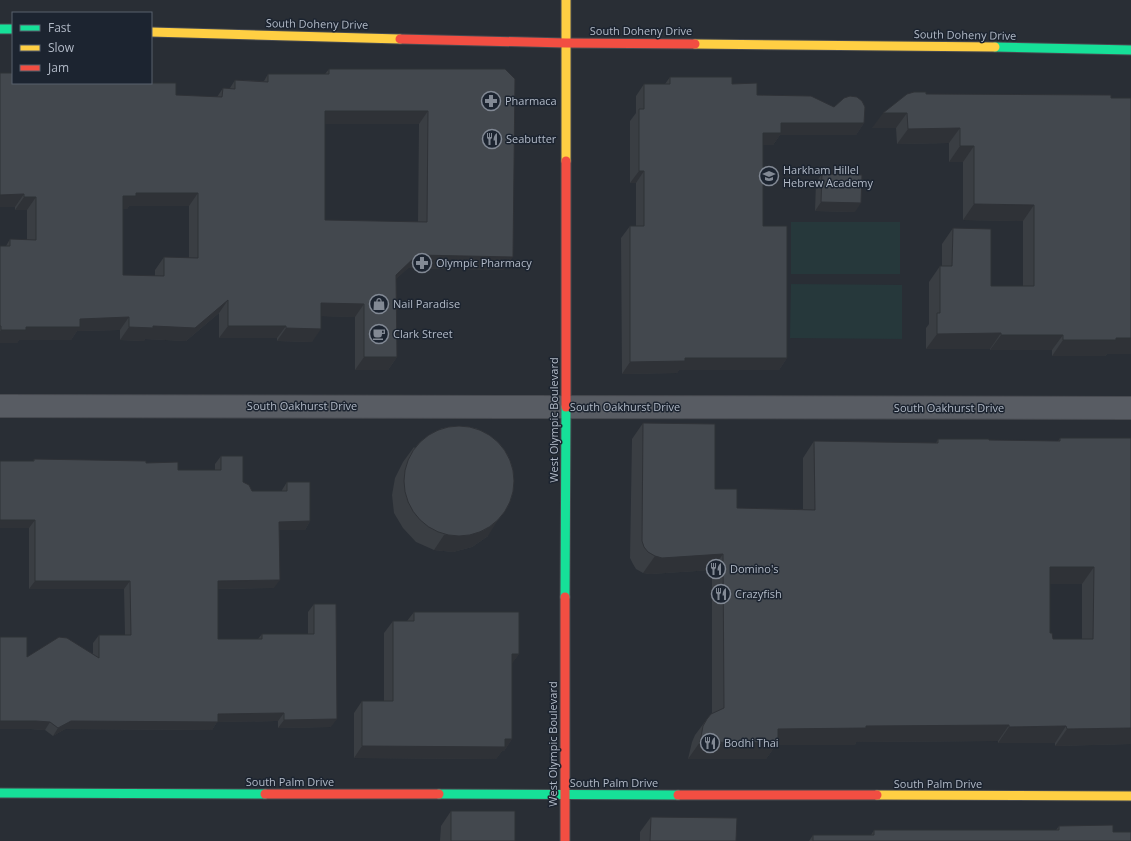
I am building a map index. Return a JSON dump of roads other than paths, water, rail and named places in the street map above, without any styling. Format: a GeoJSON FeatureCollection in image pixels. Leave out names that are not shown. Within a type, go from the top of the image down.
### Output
{"type":"FeatureCollection","features":[{"type":"Feature","properties":{"kind":"street","name":"West Olympic Boulevard"},"geometry":{"type":"LineString","coordinates":[[565,841],[566,0]]}},
{"type":"Feature","properties":{"kind":"street"},"geometry":{"type":"LineString","coordinates":[[0,29],[12,29]]}},
{"type":"Feature","properties":{"kind":"street","name":"South Doheny Drive"},"geometry":{"type":"LineString","coordinates":[[152,32],[566,43],[931,46],[1131,50]]}},
{"type":"Feature","properties":{"kind":"street","name":"South Oakhurst Drive"},"geometry":{"type":"LineString","coordinates":[[0,406],[1131,408]]}},
{"type":"Feature","properties":{"kind":"street","name":"South Palm Drive"},"geometry":{"type":"LineString","coordinates":[[0,793],[1131,796]]}},
{"type":"Feature","properties":{"kind":"place","name":"Pharmaca"},"geometry":{"type":"Point","coordinates":[491,101]}},
{"type":"Feature","properties":{"kind":"place","name":"Seabutter"},"geometry":{"type":"Point","coordinates":[492,139]}},
{"type":"Feature","properties":{"kind":"place","name":"Harkham Hillel Hebrew Academy"},"geometry":{"type":"Point","coordinates":[769,176]}},
{"type":"Feature","properties":{"kind":"place","name":"Olympic Pharmacy"},"geometry":{"type":"Point","coordinates":[422,263]}},
{"type":"Feature","properties":{"kind":"place","name":"Nail Paradise"},"geometry":{"type":"Point","coordinates":[379,304]}},
{"type":"Feature","properties":{"kind":"place","name":"Clark Street"},"geometry":{"type":"Point","coordinates":[379,334]}},
{"type":"Feature","properties":{"kind":"place","name":"Domino's"},"geometry":{"type":"Point","coordinates":[716,569]}},
{"type":"Feature","properties":{"kind":"place","name":"Crazyfish"},"geometry":{"type":"Point","coordinates":[721,594]}},
{"type":"Feature","properties":{"kind":"place","name":"Bodhi Thai"},"geometry":{"type":"Point","coordinates":[710,743]}}]}
